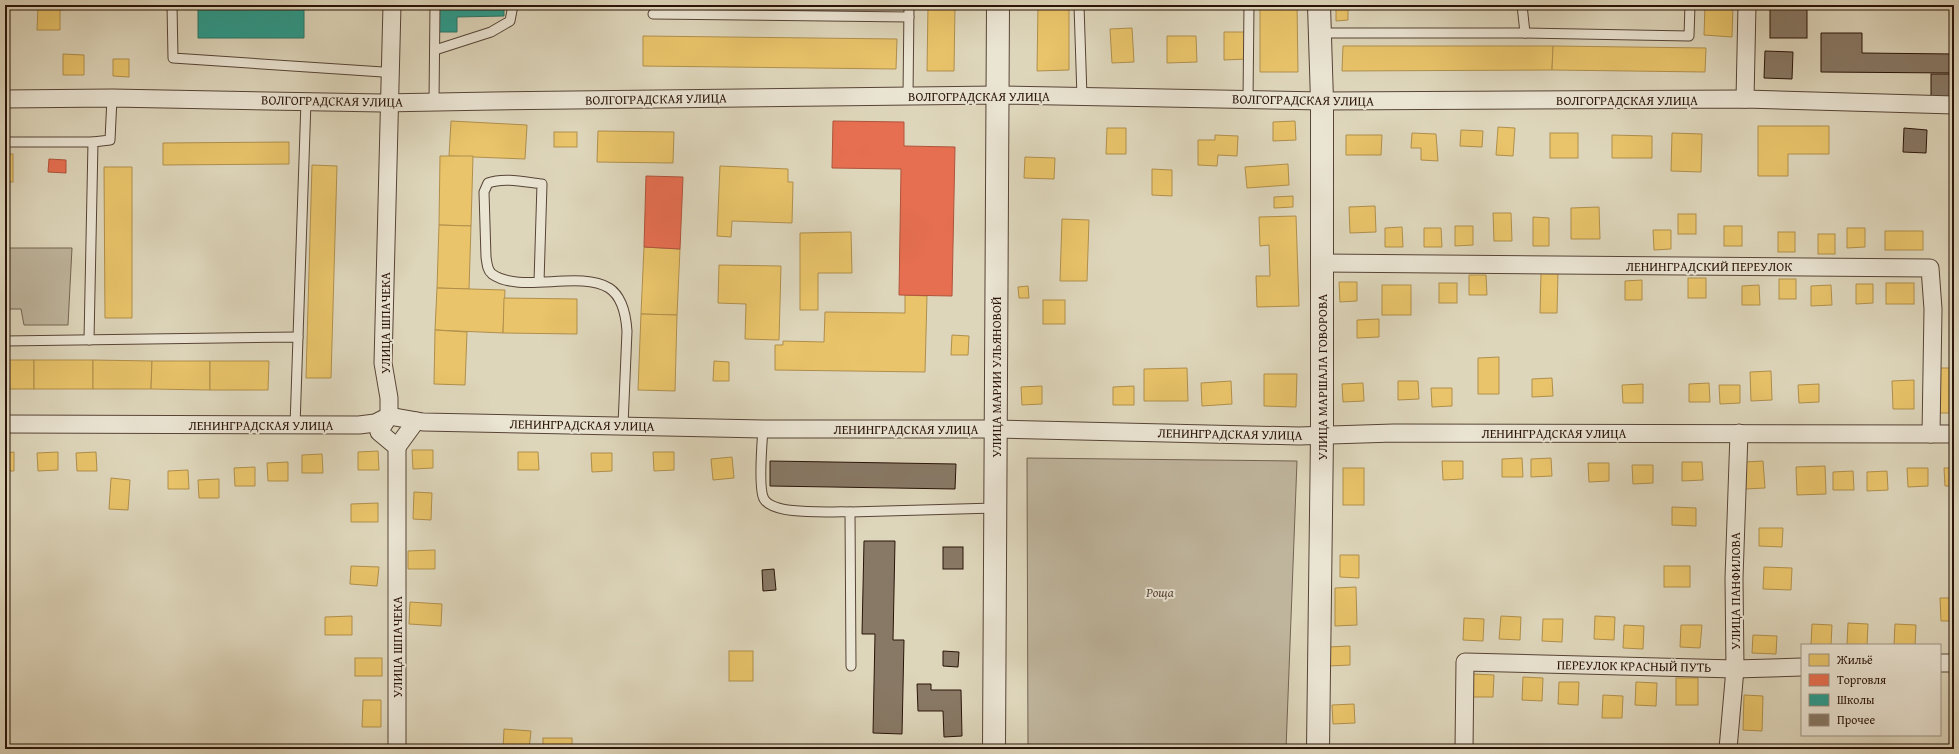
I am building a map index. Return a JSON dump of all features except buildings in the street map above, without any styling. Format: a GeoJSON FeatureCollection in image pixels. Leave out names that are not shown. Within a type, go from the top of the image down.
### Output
{"type":"FeatureCollection","features":[{"type":"Feature","properties":{"kind":"street","name":"УЛИЦА ШПАЧЕКА"},"geometry":{"type":"LineString","coordinates":[[392,5],[383,363],[389,398],[389,416],[379,432],[397,448],[398,749]]}},
{"type":"Feature","properties":{"kind":"street","name":"УЛИЦА МАРИИ УЛЬЯНОВОЙ"},"geometry":{"type":"LineString","coordinates":[[994,749],[998,5]]}},
{"type":"Feature","properties":{"kind":"street","name":"УЛИЦА МАРШАЛА ГОВОРОВА"},"geometry":{"type":"LineString","coordinates":[[1318,749],[1322,435],[1322,101],[1319,5]]}},
{"type":"Feature","properties":{"kind":"street"},"geometry":{"type":"LineString","coordinates":[[1745,99],[1747,5]]}},
{"type":"Feature","properties":{"kind":"street","name":"ВОЛГОГРАДСКАЯ УЛИЦА"},"geometry":{"type":"LineString","coordinates":[[5,98],[112,98],[389,103],[998,95],[1322,101],[1745,99],[1954,105]]}},
{"type":"Feature","properties":{"kind":"street","name":"ЛЕНИНГРАДСКИЙ ПЕРЕУЛОК"},"geometry":{"type":"LineString","coordinates":[[1322,263],[1930,268],[1933,309],[1931,434]]}},
{"type":"Feature","properties":{"kind":"street","name":"ЛЕНИНГРАДСКАЯ УЛИЦА"},"geometry":{"type":"LineString","coordinates":[[5,424],[359,425],[375,423],[389,416],[416,421],[763,429],[995,429],[1322,435],[1394,432],[1954,434]]}},
{"type":"Feature","properties":{"kind":"street"},"geometry":{"type":"LineString","coordinates":[[397,448],[416,421]]}},
{"type":"Feature","properties":{"kind":"street","name":"УЛИЦА ПАНФИЛОВА"},"geometry":{"type":"LineString","coordinates":[[1728,749],[1735,669],[1734,578],[1739,433]]}},
{"type":"Feature","properties":{"kind":"street","name":"ПЕРЕУЛОК КРАСНЫЙ ПУТЬ"},"geometry":{"type":"LineString","coordinates":[[1464,749],[1465,662],[1735,669],[1801,667]]}},
{"type":"Feature","properties":{"kind":"street"},"geometry":{"type":"LineString","coordinates":[[1941,663],[1954,663]]}},
{"type":"Feature","properties":{"kind":"lane"},"geometry":{"type":"LineString","coordinates":[[172,5],[173,58],[383,72]]}},
{"type":"Feature","properties":{"kind":"lane"},"geometry":{"type":"LineString","coordinates":[[434,102],[435,5]]}},
{"type":"Feature","properties":{"kind":"lane"},"geometry":{"type":"LineString","coordinates":[[435,50],[491,32],[510,21],[513,5]]}},
{"type":"Feature","properties":{"kind":"lane"},"geometry":{"type":"LineString","coordinates":[[908,96],[910,5]]}},
{"type":"Feature","properties":{"kind":"lane"},"geometry":{"type":"LineString","coordinates":[[1080,5],[1082,97]]}},
{"type":"Feature","properties":{"kind":"lane"},"geometry":{"type":"LineString","coordinates":[[1248,100],[1249,5]]}},
{"type":"Feature","properties":{"kind":"lane"},"geometry":{"type":"LineString","coordinates":[[1522,5],[1525,33]]}},
{"type":"Feature","properties":{"kind":"lane"},"geometry":{"type":"LineString","coordinates":[[1320,33],[1525,33],[1689,36],[1690,5]]}},
{"type":"Feature","properties":{"kind":"lane"},"geometry":{"type":"LineString","coordinates":[[653,14],[909,17]]}},
{"type":"Feature","properties":{"kind":"lane"},"geometry":{"type":"LineString","coordinates":[[5,142],[93,142],[110,140],[112,98]]}},
{"type":"Feature","properties":{"kind":"lane"},"geometry":{"type":"LineString","coordinates":[[295,426],[306,101]]}},
{"type":"Feature","properties":{"kind":"lane"},"geometry":{"type":"LineString","coordinates":[[89,340],[93,142]]}},
{"type":"Feature","properties":{"kind":"lane"},"geometry":{"type":"LineString","coordinates":[[539,282],[542,184],[508,180],[494,180],[488,182],[484,192],[487,267],[492,273],[509,280],[539,282],[600,284],[610,289],[622,304],[626,318],[627,331],[623,425]]}},
{"type":"Feature","properties":{"kind":"lane"},"geometry":{"type":"LineString","coordinates":[[5,341],[298,338]]}},
{"type":"Feature","properties":{"kind":"lane"},"geometry":{"type":"LineString","coordinates":[[763,429],[761,473],[763,498],[774,508],[850,512],[995,508]]}},
{"type":"Feature","properties":{"kind":"lane"},"geometry":{"type":"LineString","coordinates":[[850,512],[850,666]]}},
{"type":"Feature","properties":{"kind":"green space"},"geometry":{"type":"Polygon","coordinates":[[[5,248],[72,248],[68,325],[24,325],[21,309],[5,309],[5,248]]]}},
{"type":"Feature","properties":{"kind":"green space","name":"Роща"},"geometry":{"type":"Polygon","coordinates":[[[1027,458],[1297,461],[1286,749],[1028,749],[1027,458]]]}}]}
